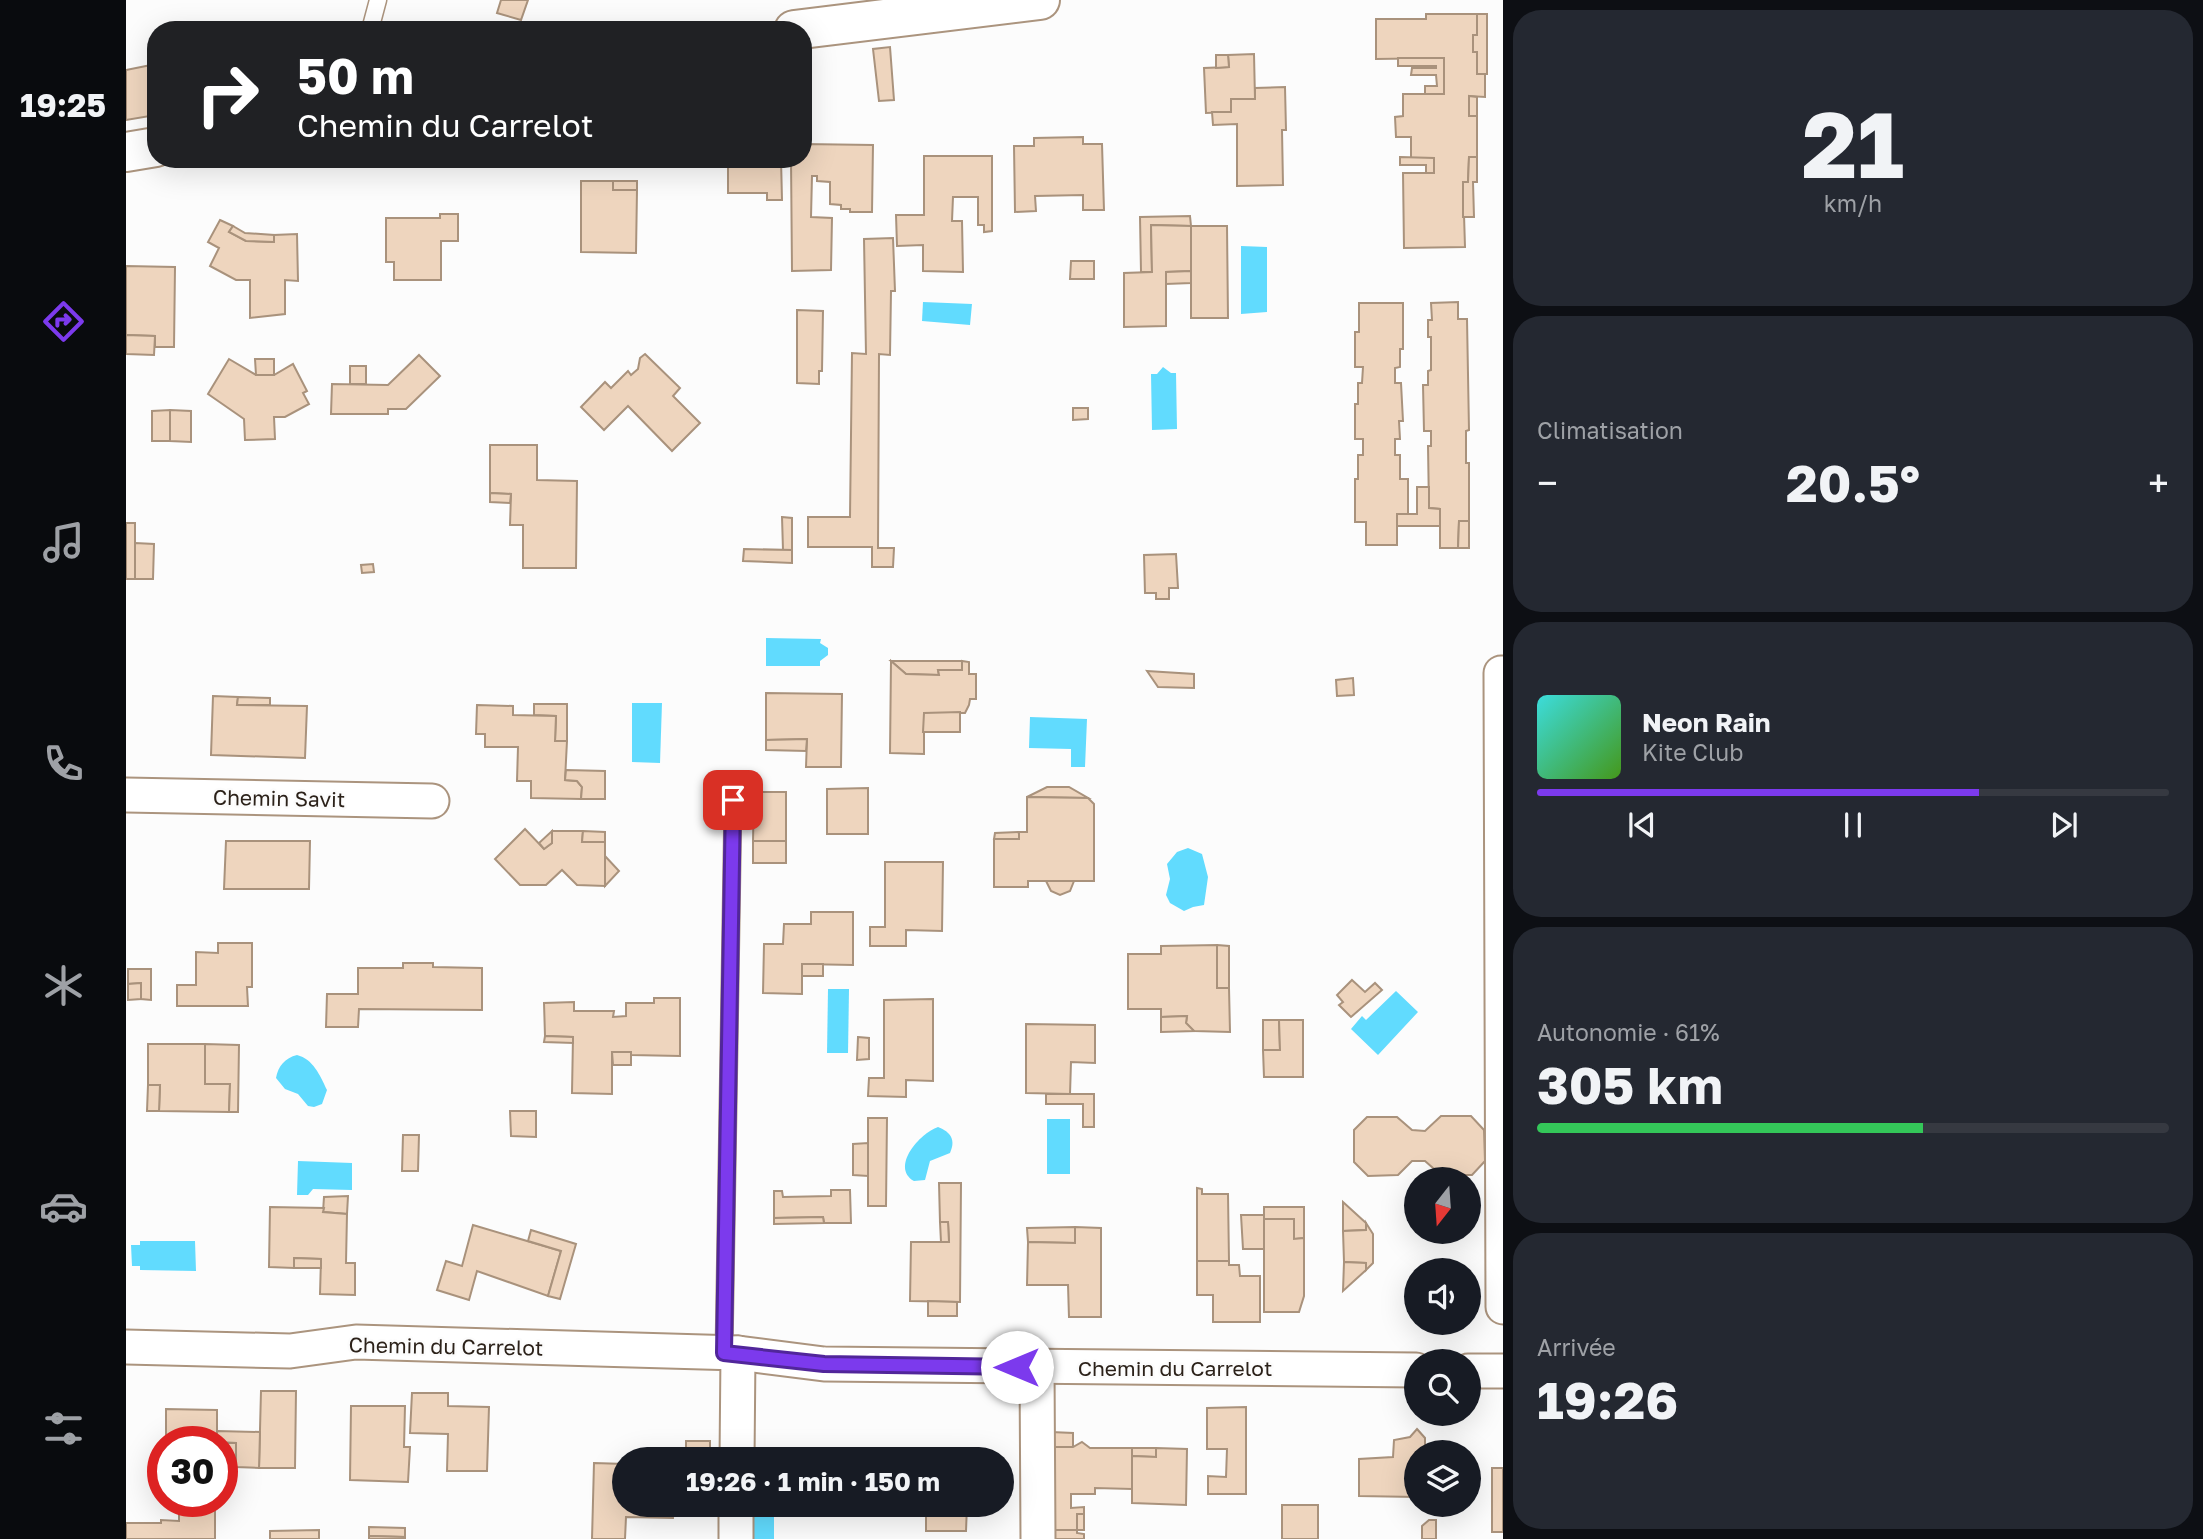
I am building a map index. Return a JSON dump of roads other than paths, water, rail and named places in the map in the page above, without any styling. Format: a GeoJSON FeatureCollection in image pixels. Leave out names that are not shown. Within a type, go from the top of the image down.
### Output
{"type":"FeatureCollection","features":[{"type":"Feature","properties":{"kind":"main road"},"geometry":{"type":"LineString","coordinates":[[812,28],[1040,0]]}},
{"type":"Feature","properties":{"kind":"main road"},"geometry":{"type":"LineString","coordinates":[[126,152],[147,148]]}},
{"type":"Feature","properties":{"kind":"street"},"geometry":{"type":"LineString","coordinates":[[1501,673],[1503,1307]]}},
{"type":"Feature","properties":{"kind":"street","name":"Chemin Savit"},"geometry":{"type":"LineString","coordinates":[[126,795],[432,801]]}},
{"type":"Feature","properties":{"kind":"street","name":"Chemin du Carrelot"},"geometry":{"type":"LineString","coordinates":[[126,1347],[290,1351],[356,1342],[731,1353],[824,1364],[1404,1370]]}},
{"type":"Feature","properties":{"kind":"street"},"geometry":{"type":"LineString","coordinates":[[731,1353],[736,1447]]}},
{"type":"Feature","properties":{"kind":"street"},"geometry":{"type":"LineString","coordinates":[[1037,1367],[1038,1539]]}},
{"type":"Feature","properties":{"kind":"street"},"geometry":{"type":"LineString","coordinates":[[1481,1370],[1503,1371]]}},
{"type":"Feature","properties":{"kind":"street"},"geometry":{"type":"LineString","coordinates":[[736,1517],[736,1539]]}},
{"type":"Feature","properties":{"kind":"lane"},"geometry":{"type":"LineString","coordinates":[[372,21],[378,0]]}},
{"type":"Feature","properties":{"kind":"lane"},"geometry":{"type":"LineString","coordinates":[[731,1353],[733,800]]}},
{"type":"Feature","properties":{"kind":"water"},"geometry":{"type":"Polygon","coordinates":[[[1241,246],[1267,247],[1267,312],[1241,314],[1241,246]]]}},
{"type":"Feature","properties":{"kind":"water"},"geometry":{"type":"Polygon","coordinates":[[[923,302],[972,304],[970,325],[922,321],[923,302]]]}},
{"type":"Feature","properties":{"kind":"water"},"geometry":{"type":"Polygon","coordinates":[[[1163,367],[1176,373],[1177,429],[1152,430],[1151,374],[1157,374],[1163,367]]]}},
{"type":"Feature","properties":{"kind":"water"},"geometry":{"type":"Polygon","coordinates":[[[766,638],[821,639],[820,643],[828,648],[828,655],[820,661],[820,666],[766,666],[766,638]]]}},
{"type":"Feature","properties":{"kind":"water"},"geometry":{"type":"Polygon","coordinates":[[[632,703],[662,703],[660,763],[632,762],[632,703]]]}},
{"type":"Feature","properties":{"kind":"water"},"geometry":{"type":"Polygon","coordinates":[[[1030,717],[1087,719],[1085,767],[1071,767],[1071,749],[1029,748],[1030,717]]]}},
{"type":"Feature","properties":{"kind":"water"},"geometry":{"type":"Polygon","coordinates":[[[1188,848],[1202,854],[1208,877],[1204,905],[1184,911],[1170,903],[1166,895],[1170,879],[1167,864],[1177,852],[1188,848]]]}},
{"type":"Feature","properties":{"kind":"water"},"geometry":{"type":"Polygon","coordinates":[[[828,989],[849,989],[848,1053],[827,1053],[828,989]]]}},
{"type":"Feature","properties":{"kind":"water"},"geometry":{"type":"Polygon","coordinates":[[[1396,991],[1418,1012],[1378,1055],[1351,1029],[1362,1016],[1366,1020],[1396,991]]]}},
{"type":"Feature","properties":{"kind":"water"},"geometry":{"type":"Polygon","coordinates":[[[297,1055],[312,1064],[322,1079],[327,1090],[322,1104],[308,1106],[298,1094],[285,1089],[276,1078],[283,1063],[297,1055]]]}},
{"type":"Feature","properties":{"kind":"water"},"geometry":{"type":"Polygon","coordinates":[[[1047,1119],[1070,1119],[1070,1174],[1047,1174],[1047,1119]]]}},
{"type":"Feature","properties":{"kind":"water"},"geometry":{"type":"Polygon","coordinates":[[[938,1127],[951,1137],[950,1153],[930,1161],[925,1180],[914,1181],[907,1175],[906,1159],[923,1136],[938,1127]]]}},
{"type":"Feature","properties":{"kind":"water"},"geometry":{"type":"Polygon","coordinates":[[[298,1161],[352,1163],[352,1190],[313,1189],[308,1195],[297,1195],[298,1161]]]}},
{"type":"Feature","properties":{"kind":"water"},"geometry":{"type":"Polygon","coordinates":[[[140,1241],[195,1241],[196,1271],[140,1270],[140,1266],[132,1266],[131,1245],[140,1245],[140,1241]]]}},
{"type":"Feature","properties":{"kind":"water"},"geometry":{"type":"Polygon","coordinates":[[[752,1517],[774,1517],[774,1539],[752,1539],[752,1517]]]}}]}
